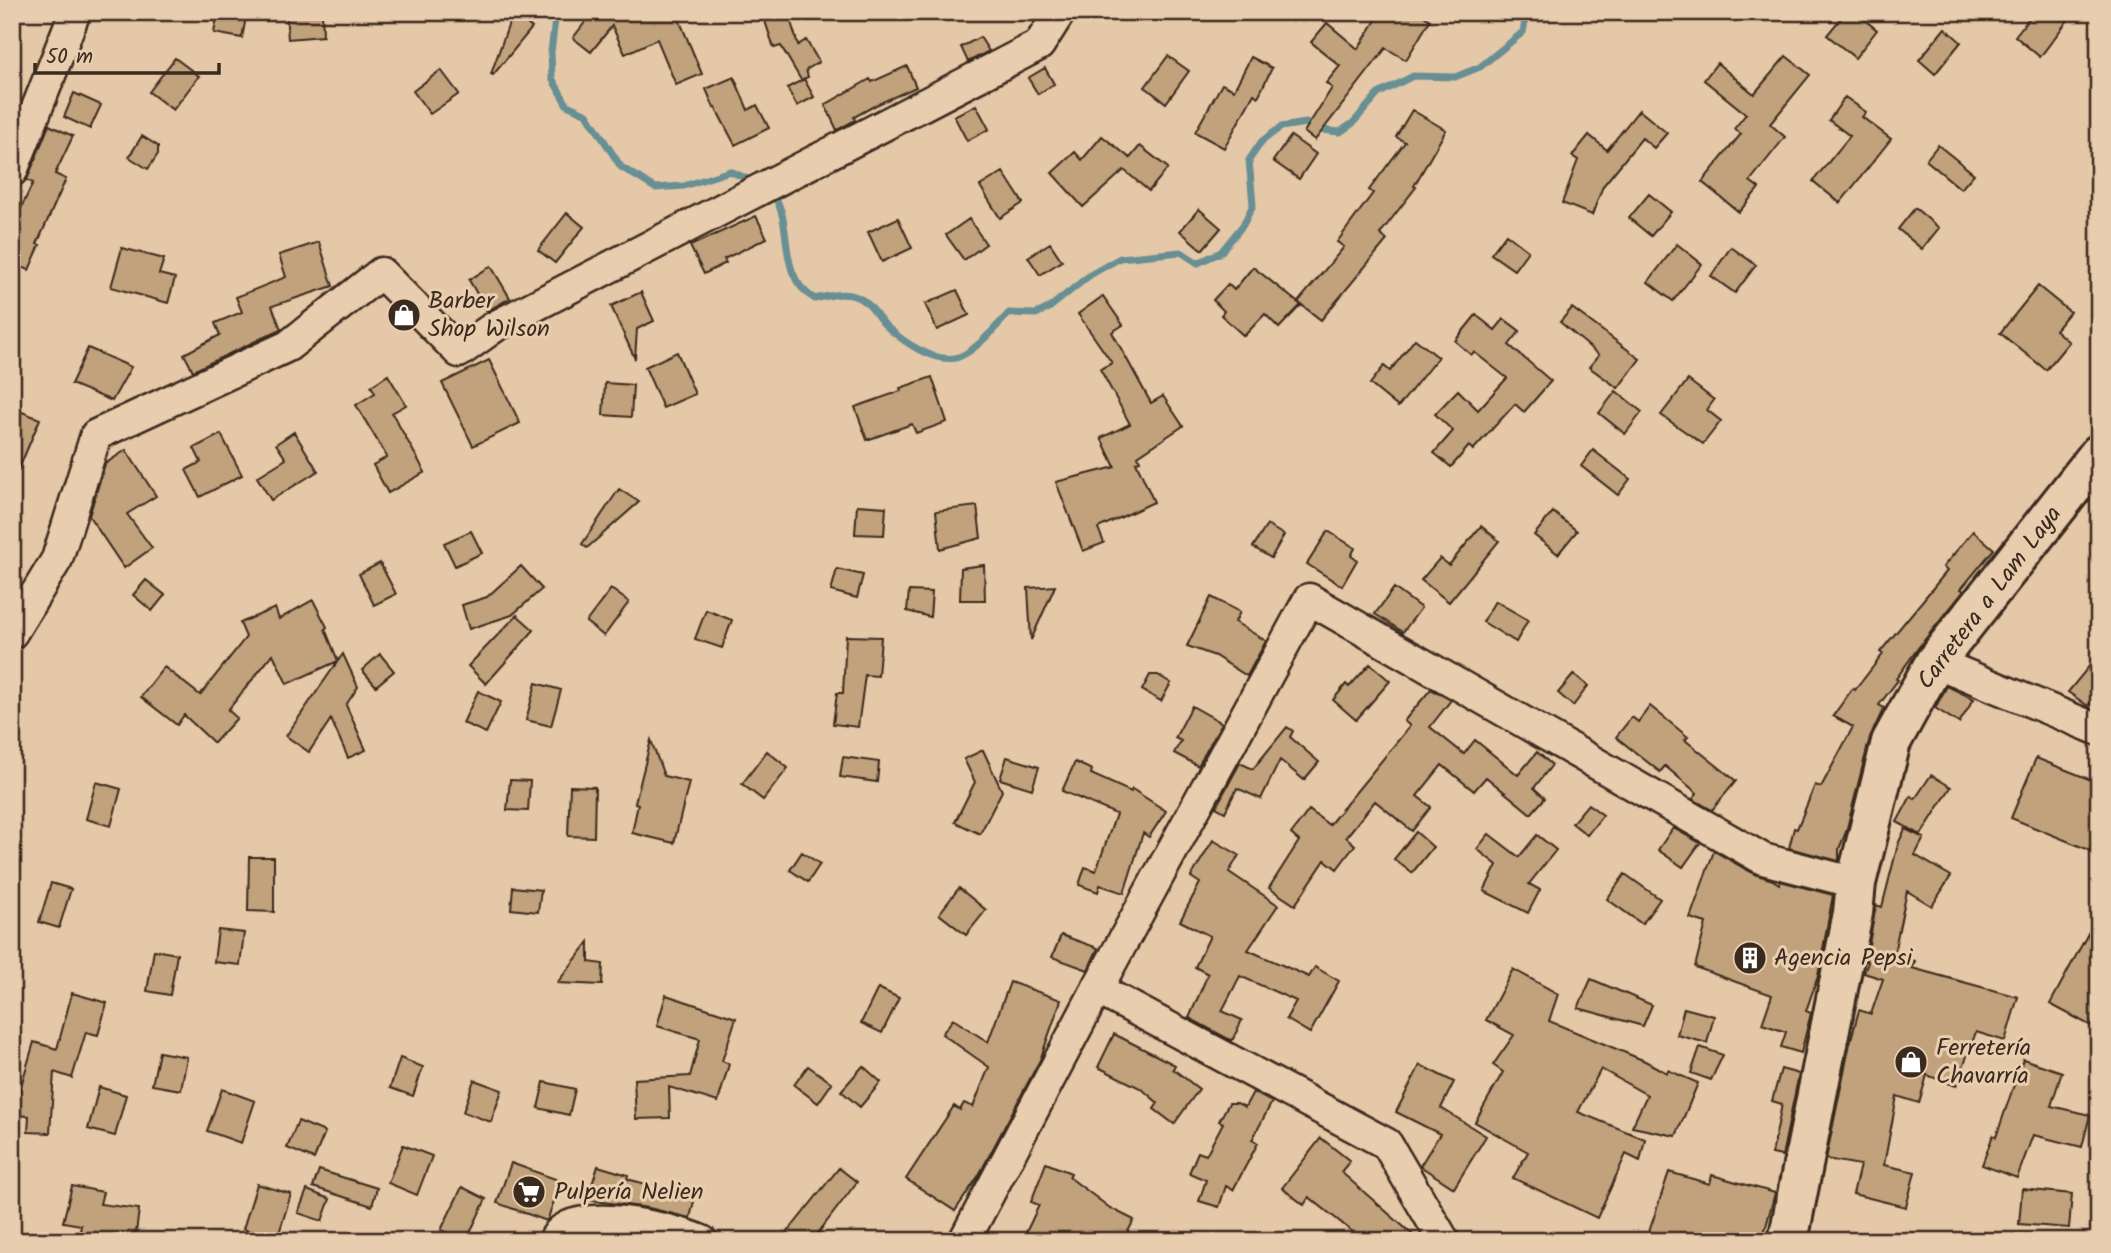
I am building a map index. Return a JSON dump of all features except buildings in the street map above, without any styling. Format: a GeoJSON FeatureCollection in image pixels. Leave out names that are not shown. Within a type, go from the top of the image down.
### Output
{"type":"FeatureCollection","features":[{"type":"Feature","properties":{"kind":"main road","name":"Carretera a Lam Laya"},"geometry":{"type":"LineString","coordinates":[[1788,1241],[1853,913],[1856,883],[1891,742],[1935,662],[2099,454]]}},
{"type":"Feature","properties":{"kind":"street"},"geometry":{"type":"LineString","coordinates":[[12,171],[75,12]]}},
{"type":"Feature","properties":{"kind":"street"},"geometry":{"type":"LineString","coordinates":[[12,633],[57,559],[96,435],[288,346],[381,273],[459,352],[494,327],[1040,45],[1060,12]]}},
{"type":"Feature","properties":{"kind":"street"},"geometry":{"type":"LineString","coordinates":[[964,1241],[1097,989],[1309,599],[1763,859],[1856,883]]}},
{"type":"Feature","properties":{"kind":"street"},"geometry":{"type":"LineString","coordinates":[[1935,662],[2099,730]]}},
{"type":"Feature","properties":{"kind":"street"},"geometry":{"type":"LineString","coordinates":[[1097,989],[1387,1144],[1444,1241]]}},
{"type":"Feature","properties":{"kind":"street"},"geometry":{"type":"LineString","coordinates":[[554,1241],[556,1235],[576,1222],[619,1220],[702,1241]]}},
{"type":"Feature","properties":{"kind":"waterway"},"geometry":{"type":"LineString","coordinates":[[556,12],[551,52],[552,78],[567,105],[587,114],[621,167],[655,188],[684,186],[730,171],[754,182]]}},
{"type":"Feature","properties":{"kind":"waterway"},"geometry":{"type":"LineString","coordinates":[[770,191],[783,217],[789,261],[802,288],[815,299],[841,294],[857,297],[870,306],[887,327],[910,344],[937,357],[955,358],[969,352],[1009,313],[1036,314],[1049,308],[1090,275],[1120,258],[1181,252],[1198,263],[1221,252],[1243,225],[1253,205],[1249,160],[1262,141],[1281,127],[1306,123],[1321,130],[1340,132],[1353,123],[1378,94],[1413,76],[1455,77],[1480,67],[1523,32],[1527,12]]}},
{"type":"Feature","properties":{"kind":"place","name":"Barber Shop Wilson"},"geometry":{"type":"Point","coordinates":[404,315]}},
{"type":"Feature","properties":{"kind":"place","name":"Agencia Pepsi"},"geometry":{"type":"Point","coordinates":[1750,958]}},
{"type":"Feature","properties":{"kind":"place","name":"Ferretería Chavarría"},"geometry":{"type":"Point","coordinates":[1911,1062]}},
{"type":"Feature","properties":{"kind":"place","name":"Pulpería Nelien"},"geometry":{"type":"Point","coordinates":[529,1192]}}]}
